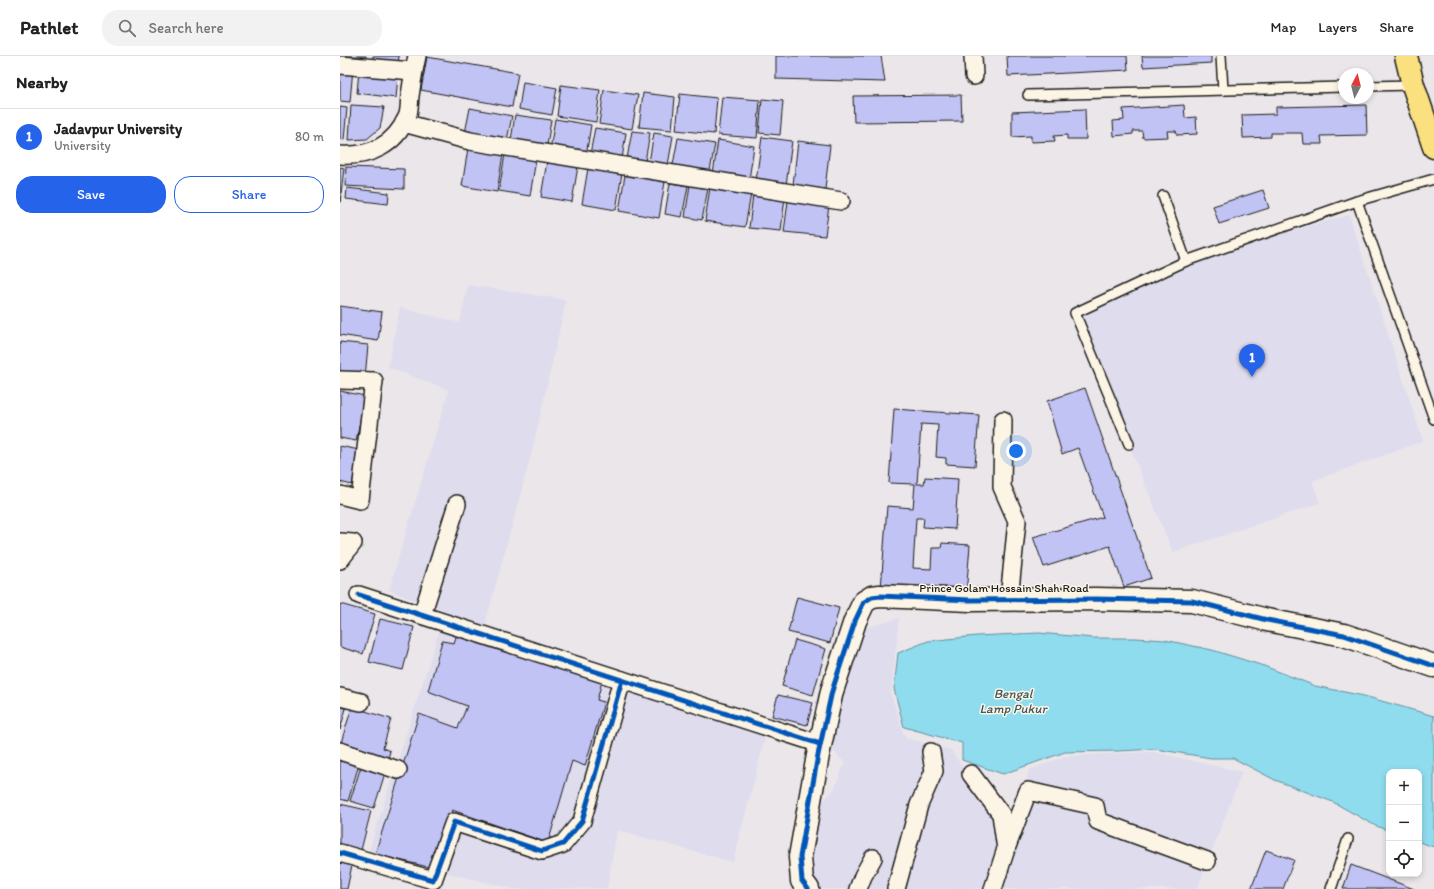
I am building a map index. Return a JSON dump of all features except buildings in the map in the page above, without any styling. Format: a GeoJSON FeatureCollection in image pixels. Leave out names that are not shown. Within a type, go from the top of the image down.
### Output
{"type":"FeatureCollection","features":[{"type":"Feature","properties":{"kind":"main road"},"geometry":{"type":"LineString","coordinates":[[1406,56],[1413,85],[1434,147]]}},
{"type":"Feature","properties":{"kind":"street"},"geometry":{"type":"LineString","coordinates":[[973,56],[974,76]]}},
{"type":"Feature","properties":{"kind":"street"},"geometry":{"type":"LineString","coordinates":[[340,65],[415,63],[408,116],[396,137],[373,151],[350,156],[340,155]]}},
{"type":"Feature","properties":{"kind":"street"},"geometry":{"type":"LineString","coordinates":[[404,123],[470,141],[841,201]]}},
{"type":"Feature","properties":{"kind":"street"},"geometry":{"type":"LineString","coordinates":[[340,380],[374,381],[360,500],[340,495]]}},
{"type":"Feature","properties":{"kind":"street"},"geometry":{"type":"LineString","coordinates":[[1003,420],[1002,488],[1017,521],[1009,599]]}},
{"type":"Feature","properties":{"kind":"street"},"geometry":{"type":"LineString","coordinates":[[422,614],[457,504]]}},
{"type":"Feature","properties":{"kind":"street"},"geometry":{"type":"LineString","coordinates":[[340,542],[353,543],[340,560]]}},
{"type":"Feature","properties":{"kind":"street"},"geometry":{"type":"LineString","coordinates":[[359,594],[820,744]]}},
{"type":"Feature","properties":{"kind":"street","name":"Prince Golam Hossain Shah Road"},"geometry":{"type":"LineString","coordinates":[[808,889],[802,881],[800,857],[820,744],[832,691],[855,621],[864,602],[872,598],[880,596],[970,600],[1096,599],[1192,602],[1268,620],[1344,635],[1434,666]]}},
{"type":"Feature","properties":{"kind":"street"},"geometry":{"type":"LineString","coordinates":[[340,853],[433,880],[454,822],[542,851],[563,844],[582,821],[622,680]]}},
{"type":"Feature","properties":{"kind":"street"},"geometry":{"type":"LineString","coordinates":[[340,697],[361,702]]}},
{"type":"Feature","properties":{"kind":"street"},"geometry":{"type":"LineString","coordinates":[[340,751],[398,770]]}},
{"type":"Feature","properties":{"kind":"street"},"geometry":{"type":"LineString","coordinates":[[896,889],[919,805],[934,771],[931,752]]}},
{"type":"Feature","properties":{"kind":"street"},"geometry":{"type":"LineString","coordinates":[[971,774],[1001,814],[1006,849]]}},
{"type":"Feature","properties":{"kind":"street"},"geometry":{"type":"LineString","coordinates":[[993,889],[1006,849],[1028,791],[1095,806],[1098,822],[1207,861]]}},
{"type":"Feature","properties":{"kind":"street"},"geometry":{"type":"LineString","coordinates":[[858,889],[862,876],[873,858]]}},
{"type":"Feature","properties":{"kind":"lane"},"geometry":{"type":"LineString","coordinates":[[1221,56],[1223,90]]}},
{"type":"Feature","properties":{"kind":"lane"},"geometry":{"type":"LineString","coordinates":[[1374,86],[1413,85]]}},
{"type":"Feature","properties":{"kind":"lane"},"geometry":{"type":"LineString","coordinates":[[1028,95],[1338,87]]}},
{"type":"Feature","properties":{"kind":"lane"},"geometry":{"type":"LineString","coordinates":[[1129,444],[1075,313],[1186,261],[1357,201],[1434,179]]}},
{"type":"Feature","properties":{"kind":"lane"},"geometry":{"type":"LineString","coordinates":[[1163,196],[1186,261]]}},
{"type":"Feature","properties":{"kind":"lane"},"geometry":{"type":"LineString","coordinates":[[1357,201],[1434,419]]}},
{"type":"Feature","properties":{"kind":"lane"},"geometry":{"type":"LineString","coordinates":[[1331,889],[1348,839]]}},
{"type":"Feature","properties":{"kind":"shaded area"},"geometry":{"type":"Polygon","coordinates":[[[1349,215],[1423,441],[1312,481],[1320,503],[1173,552],[1075,313],[1194,258],[1349,215]]]}},
{"type":"Feature","properties":{"kind":"shaded area"},"geometry":{"type":"Polygon","coordinates":[[[468,285],[566,300],[532,451],[485,624],[770,718],[733,862],[617,830],[607,888],[515,889],[368,854],[445,613],[389,590],[449,390],[388,367],[400,308],[460,323],[468,285]]]}},
{"type":"Feature","properties":{"kind":"shaded area"},"geometry":{"type":"Polygon","coordinates":[[[899,618],[891,694],[905,738],[951,750],[997,820],[1001,848],[987,889],[816,889],[804,858],[817,808],[834,790],[845,763],[830,747],[856,631],[899,618]]]}},
{"type":"Feature","properties":{"kind":"shaded area"},"geometry":{"type":"Polygon","coordinates":[[[1153,752],[1242,772],[1197,889],[998,889],[1012,846],[1029,770],[1066,756],[1153,752]]]}},
{"type":"Feature","properties":{"kind":"water","name":"Bengal Lamp Pukur"},"geometry":{"type":"Polygon","coordinates":[[[1039,633],[1093,638],[1165,640],[1212,650],[1264,666],[1315,686],[1364,696],[1434,716],[1434,847],[1422,843],[1422,769],[1386,769],[1386,830],[1374,825],[1333,802],[1275,780],[1233,758],[1211,758],[1155,749],[1065,752],[1003,774],[962,760],[962,743],[904,727],[894,689],[898,653],[928,641],[977,636],[1039,633]]]}},
{"type":"Feature","properties":{"kind":"cycle path"},"geometry":{"type":"LineString","coordinates":[[359,595],[820,744]]}},
{"type":"Feature","properties":{"kind":"cycle path"},"geometry":{"type":"LineString","coordinates":[[808,889],[802,881],[800,857],[818,755],[832,691],[855,621],[864,602],[872,597],[880,596],[970,600],[1096,599],[1192,601],[1267,620],[1344,635],[1434,666]]}},
{"type":"Feature","properties":{"kind":"cycle path"},"geometry":{"type":"LineString","coordinates":[[340,853],[433,880],[454,822],[542,851],[563,844],[582,821],[622,680]]}},
{"type":"Feature","properties":{"kind":"place","name":"Jadavpur University"},"geometry":{"type":"Point","coordinates":[1252,377]}}]}
